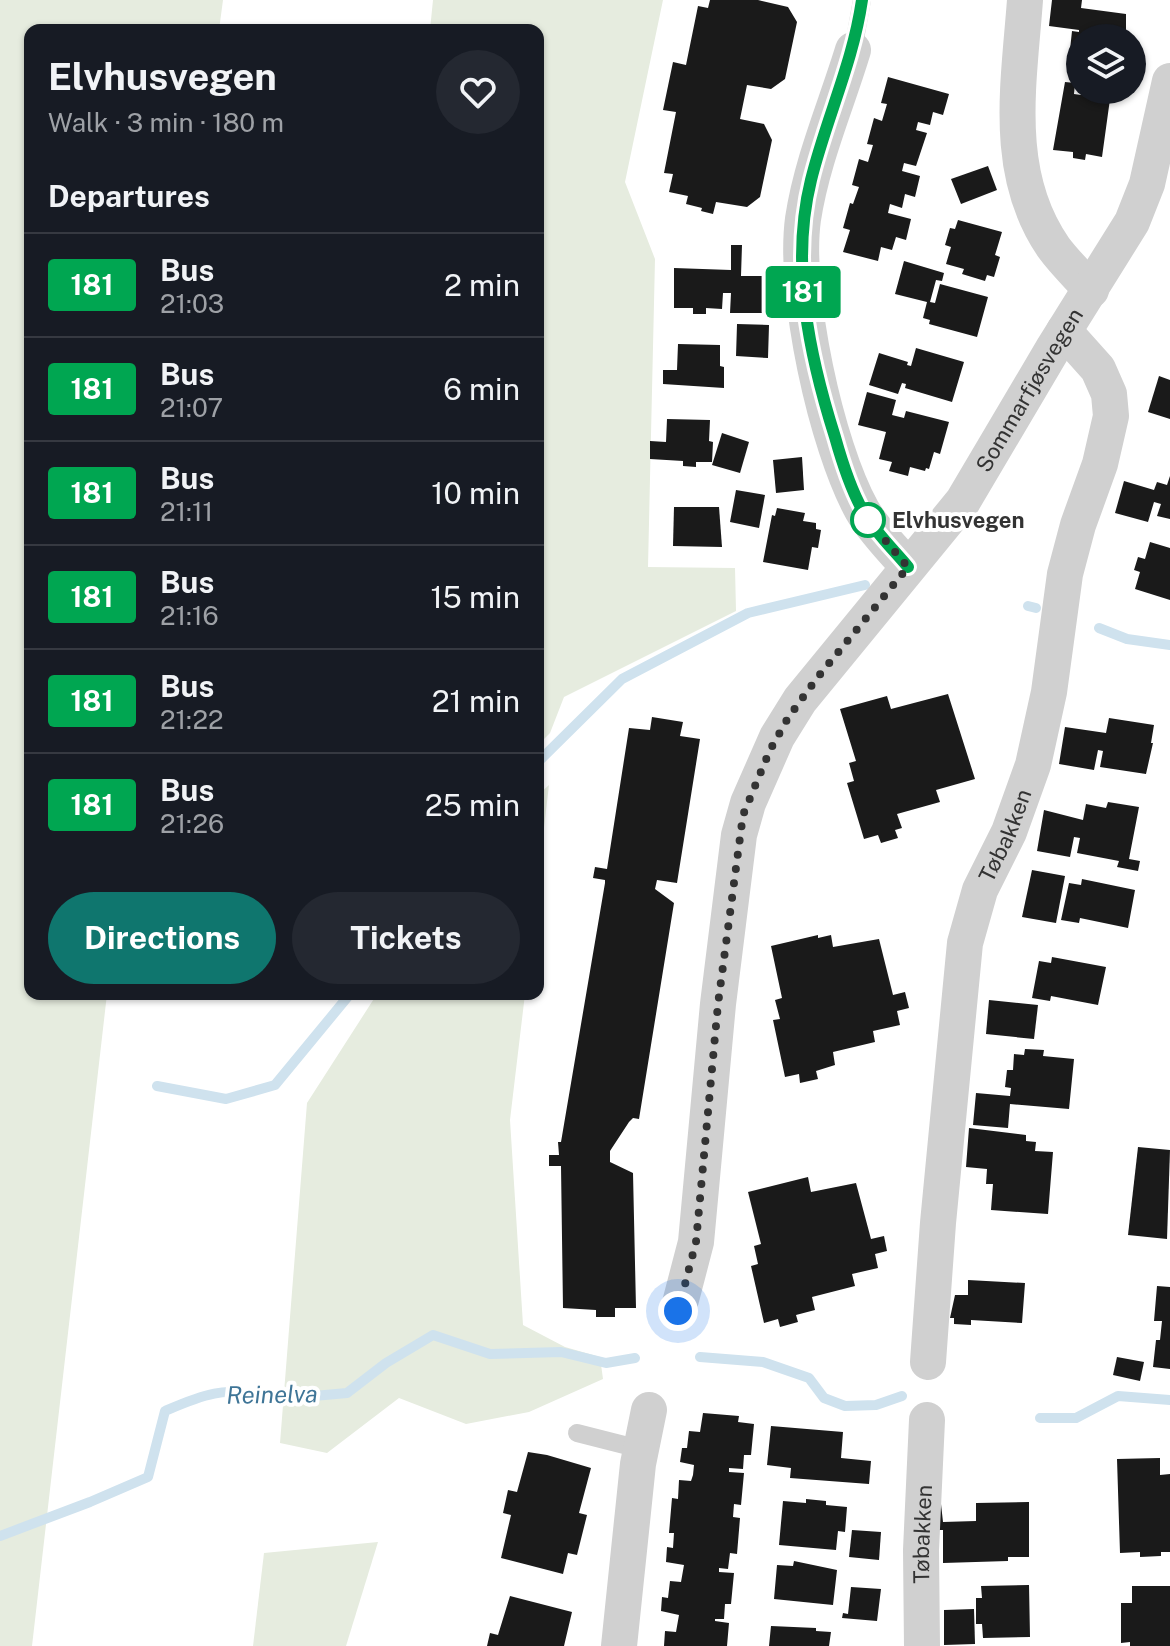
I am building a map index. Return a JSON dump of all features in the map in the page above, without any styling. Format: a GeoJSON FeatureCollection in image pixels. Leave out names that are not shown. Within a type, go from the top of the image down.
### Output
{"type":"FeatureCollection","features":[{"type":"Feature","properties":{"kind":"street"},"geometry":{"type":"LineString","coordinates":[[1025,0],[1016,111],[1024,178],[1038,219],[1053,246],[1091,290]]}},
{"type":"Feature","properties":{"kind":"street"},"geometry":{"type":"LineString","coordinates":[[853,50],[820,147],[807,197],[801,239],[803,292],[821,388],[847,474],[868,519],[908,567]]}},
{"type":"Feature","properties":{"kind":"street","name":"Sommarfjøsvegen"},"geometry":{"type":"LineString","coordinates":[[678,1311],[696,1242],[718,1004],[743,815],[770,750],[788,718],[817,678],[936,537],[968,493],[1091,290],[1141,202],[1158,143],[1170,81]]}},
{"type":"Feature","properties":{"kind":"street","name":"Tøbakken"},"geometry":{"type":"LineString","coordinates":[[928,1362],[965,943],[980,890],[1009,832],[1033,765],[1049,692],[1065,574],[1078,525],[1100,464],[1111,416],[1109,394],[1098,369],[1064,331]]}},
{"type":"Feature","properties":{"kind":"street"},"geometry":{"type":"LineString","coordinates":[[619,1646],[640,1449],[649,1410]]}},
{"type":"Feature","properties":{"kind":"street","name":"Tøbakken"},"geometry":{"type":"LineString","coordinates":[[922,1646],[921,1550],[927,1420]]}},
{"type":"Feature","properties":{"kind":"lane"},"geometry":{"type":"LineString","coordinates":[[853,50],[862,0]]}},
{"type":"Feature","properties":{"kind":"lane"},"geometry":{"type":"LineString","coordinates":[[577,1433],[640,1449]]}},
{"type":"Feature","properties":{"kind":"shaded area"},"geometry":{"type":"Polygon","coordinates":[[[0,0],[223,0],[220,24],[24,24],[24,1000],[106,1000],[32,1646],[0,1646],[0,0]]]}},
{"type":"Feature","properties":{"kind":"shaded area"},"geometry":{"type":"Polygon","coordinates":[[[433,0],[663,0],[625,182],[655,259],[648,567],[735,568],[736,611],[564,697],[550,733],[544,739],[544,24],[431,24],[433,0]]]}},
{"type":"Feature","properties":{"kind":"shaded area"},"geometry":{"type":"Polygon","coordinates":[[[549,785],[544,828],[544,790],[549,785]]]}},
{"type":"Feature","properties":{"kind":"shaded area"},"geometry":{"type":"Polygon","coordinates":[[[373,1000],[524,1000],[510,1120],[523,1325],[565,1347],[600,1357],[603,1379],[529,1412],[466,1424],[399,1398],[327,1453],[280,1443],[307,1103],[373,1000]]]}},
{"type":"Feature","properties":{"kind":"shaded area"},"geometry":{"type":"Polygon","coordinates":[[[378,1542],[346,1646],[253,1646],[264,1553],[378,1542]]]}},
{"type":"Feature","properties":{"kind":"building"},"geometry":{"type":"Polygon","coordinates":[[[710,0],[758,0],[788,7],[797,22],[785,79],[771,89],[747,85],[740,119],[764,124],[772,140],[760,197],[747,207],[716,202],[713,214],[686,204],[688,196],[669,192],[673,174],[664,173],[676,112],[663,110],[673,62],[686,65],[698,6],[708,8],[710,0]]]}},
{"type":"Feature","properties":{"kind":"building"},"geometry":{"type":"Polygon","coordinates":[[[1052,0],[1082,0],[1081,8],[1126,14],[1126,24],[1066,24],[1066,28],[1049,26],[1052,0]]]}},
{"type":"Feature","properties":{"kind":"building"},"geometry":{"type":"Polygon","coordinates":[[[888,77],[949,94],[943,115],[933,112],[930,125],[918,122],[916,130],[927,133],[916,166],[904,163],[902,171],[920,176],[915,197],[905,194],[902,208],[890,204],[888,213],[911,219],[906,240],[896,237],[892,250],[881,247],[878,261],[843,252],[850,230],[843,228],[850,203],[853,204],[859,187],[852,185],[859,159],[868,162],[873,145],[867,144],[874,118],[882,121],[887,104],[881,103],[888,77]]]}},
{"type":"Feature","properties":{"kind":"building"},"geometry":{"type":"Polygon","coordinates":[[[1065,82],[1066,104],[1109,104],[1102,157],[1086,154],[1085,160],[1073,158],[1073,152],[1053,150],[1065,82]]]}},
{"type":"Feature","properties":{"kind":"building"},"geometry":{"type":"Polygon","coordinates":[[[988,166],[997,190],[961,204],[951,179],[988,166]]]}},
{"type":"Feature","properties":{"kind":"building"},"geometry":{"type":"Polygon","coordinates":[[[958,220],[1002,232],[995,255],[1000,257],[994,277],[987,275],[985,281],[962,274],[964,269],[946,264],[951,247],[945,245],[950,228],[955,229],[958,220]]]}},
{"type":"Feature","properties":{"kind":"building"},"geometry":{"type":"Polygon","coordinates":[[[731,245],[742,245],[741,276],[767,276],[767,313],[730,313],[731,293],[723,293],[722,309],[706,308],[706,314],[693,314],[693,308],[674,308],[674,268],[731,270],[731,245]]]}},
{"type":"Feature","properties":{"kind":"building"},"geometry":{"type":"Polygon","coordinates":[[[904,261],[944,273],[942,281],[936,280],[930,302],[935,303],[940,284],[988,297],[977,337],[929,324],[930,320],[923,318],[927,302],[895,294],[904,261]]]}},
{"type":"Feature","properties":{"kind":"building"},"geometry":{"type":"Polygon","coordinates":[[[737,324],[769,325],[768,358],[736,356],[737,324]]]}},
{"type":"Feature","properties":{"kind":"building"},"geometry":{"type":"Polygon","coordinates":[[[678,344],[720,345],[724,388],[663,384],[663,370],[677,370],[678,344]]]}},
{"type":"Feature","properties":{"kind":"building"},"geometry":{"type":"Polygon","coordinates":[[[916,348],[964,362],[952,402],[905,388],[906,384],[902,383],[898,394],[869,385],[879,353],[908,362],[907,365],[911,366],[916,348]]]}},
{"type":"Feature","properties":{"kind":"building"},"geometry":{"type":"Polygon","coordinates":[[[1159,376],[1170,380],[1170,419],[1148,412],[1159,376]]]}},
{"type":"Feature","properties":{"kind":"building"},"geometry":{"type":"Polygon","coordinates":[[[867,392],[896,400],[892,415],[904,418],[906,411],[949,422],[940,454],[934,452],[929,469],[925,471],[910,467],[908,476],[889,471],[892,462],[879,459],[886,432],[858,425],[867,392]]]}},
{"type":"Feature","properties":{"kind":"building"},"geometry":{"type":"Polygon","coordinates":[[[667,419],[710,420],[712,462],[696,462],[696,467],[683,466],[683,461],[650,459],[650,441],[666,442],[667,419]]]}},
{"type":"Feature","properties":{"kind":"building"},"geometry":{"type":"Polygon","coordinates":[[[722,433],[749,442],[740,473],[712,465],[722,433]]]}},
{"type":"Feature","properties":{"kind":"building"},"geometry":{"type":"Polygon","coordinates":[[[802,457],[804,490],[776,493],[773,460],[802,457]]]}},
{"type":"Feature","properties":{"kind":"building"},"geometry":{"type":"Polygon","coordinates":[[[1170,476],[1170,519],[1157,516],[1161,504],[1154,502],[1148,522],[1115,513],[1124,481],[1154,490],[1157,482],[1167,485],[1170,476]]]}},
{"type":"Feature","properties":{"kind":"building"},"geometry":{"type":"Polygon","coordinates":[[[736,490],[765,495],[759,528],[730,522],[736,490]]]}},
{"type":"Feature","properties":{"kind":"building"},"geometry":{"type":"Polygon","coordinates":[[[674,507],[719,507],[722,547],[673,546],[674,507]]]}},
{"type":"Feature","properties":{"kind":"building"},"geometry":{"type":"Polygon","coordinates":[[[777,508],[805,513],[803,521],[816,523],[816,529],[821,530],[818,548],[812,547],[808,570],[763,562],[772,515],[775,516],[777,508]]]}},
{"type":"Feature","properties":{"kind":"building"},"geometry":{"type":"Polygon","coordinates":[[[1150,542],[1170,548],[1170,600],[1135,589],[1140,572],[1134,570],[1138,557],[1145,559],[1150,542]]]}},
{"type":"Feature","properties":{"kind":"building"},"geometry":{"type":"Polygon","coordinates":[[[948,694],[975,779],[936,790],[940,802],[897,814],[902,828],[895,830],[898,838],[881,843],[878,835],[864,839],[847,783],[854,781],[849,763],[856,761],[840,709],[887,696],[891,709],[948,694]]]}},
{"type":"Feature","properties":{"kind":"building"},"geometry":{"type":"Polygon","coordinates":[[[652,717],[683,722],[680,736],[700,739],[677,883],[657,880],[655,889],[674,903],[639,1119],[633,1118],[629,1122],[610,1151],[610,1162],[633,1173],[636,1308],[615,1308],[615,1317],[596,1317],[596,1310],[563,1308],[561,1166],[549,1166],[549,1155],[559,1155],[558,1142],[561,1142],[605,883],[605,880],[593,878],[595,867],[607,869],[629,728],[650,730],[652,717]]]}},
{"type":"Feature","properties":{"kind":"building"},"geometry":{"type":"Polygon","coordinates":[[[1109,718],[1154,725],[1146,774],[1100,767],[1103,751],[1098,750],[1094,770],[1059,764],[1065,727],[1106,733],[1109,718]]]}},
{"type":"Feature","properties":{"kind":"building"},"geometry":{"type":"Polygon","coordinates":[[[1108,802],[1139,807],[1129,859],[1140,861],[1138,871],[1117,867],[1119,861],[1077,853],[1080,838],[1074,837],[1070,857],[1037,851],[1044,810],[1083,820],[1086,804],[1106,808],[1108,802]]]}},
{"type":"Feature","properties":{"kind":"building"},"geometry":{"type":"Polygon","coordinates":[[[1032,870],[1065,876],[1056,923],[1022,917],[1032,870]]]}},
{"type":"Feature","properties":{"kind":"building"},"geometry":{"type":"Polygon","coordinates":[[[1082,879],[1135,890],[1128,928],[1080,918],[1079,923],[1061,920],[1069,883],[1081,885],[1082,879]]]}},
{"type":"Feature","properties":{"kind":"building"},"geometry":{"type":"Polygon","coordinates":[[[818,935],[818,938],[831,935],[833,947],[879,939],[893,995],[905,992],[909,1008],[897,1011],[900,1025],[873,1031],[875,1042],[833,1052],[835,1065],[816,1071],[818,1079],[800,1083],[799,1074],[785,1077],[773,1020],[780,1019],[775,1000],[782,998],[771,946],[818,935]]]}},
{"type":"Feature","properties":{"kind":"building"},"geometry":{"type":"Polygon","coordinates":[[[1052,957],[1106,967],[1098,1005],[1051,996],[1050,1001],[1032,998],[1039,961],[1051,963],[1052,957]]]}},
{"type":"Feature","properties":{"kind":"building"},"geometry":{"type":"Polygon","coordinates":[[[989,1000],[1038,1005],[1034,1039],[986,1034],[989,1000]]]}},
{"type":"Feature","properties":{"kind":"building"},"geometry":{"type":"Polygon","coordinates":[[[1025,1049],[1044,1050],[1043,1056],[1074,1059],[1069,1109],[1010,1104],[1008,1128],[973,1125],[976,1093],[1010,1096],[1011,1088],[1005,1087],[1007,1070],[1013,1070],[1014,1054],[1024,1055],[1025,1049]]]}},
{"type":"Feature","properties":{"kind":"building"},"geometry":{"type":"Polygon","coordinates":[[[969,1128],[1026,1135],[1026,1141],[1036,1142],[1035,1151],[1053,1152],[1048,1214],[991,1210],[993,1184],[986,1184],[987,1169],[966,1167],[969,1128]]]}},
{"type":"Feature","properties":{"kind":"building"},"geometry":{"type":"Polygon","coordinates":[[[1138,1147],[1170,1150],[1167,1239],[1128,1235],[1138,1147]]]}},
{"type":"Feature","properties":{"kind":"building"},"geometry":{"type":"Polygon","coordinates":[[[808,1177],[811,1192],[856,1183],[871,1239],[884,1236],[887,1251],[875,1254],[878,1268],[852,1274],[855,1286],[812,1297],[815,1310],[796,1315],[798,1322],[780,1327],[778,1319],[764,1323],[751,1266],[758,1264],[754,1246],[761,1244],[748,1192],[808,1177]]]}},
{"type":"Feature","properties":{"kind":"building"},"geometry":{"type":"Polygon","coordinates":[[[968,1280],[1025,1283],[1022,1323],[971,1320],[971,1325],[954,1324],[954,1318],[950,1318],[955,1295],[968,1295],[968,1280]]]}},
{"type":"Feature","properties":{"kind":"building"},"geometry":{"type":"Polygon","coordinates":[[[1157,1286],[1170,1287],[1170,1369],[1153,1367],[1162,1321],[1154,1321],[1157,1286]]]}},
{"type":"Feature","properties":{"kind":"building"},"geometry":{"type":"Polygon","coordinates":[[[1117,1357],[1144,1362],[1140,1381],[1113,1375],[1117,1357]]]}},
{"type":"Feature","properties":{"kind":"building"},"geometry":{"type":"Polygon","coordinates":[[[703,1413],[739,1416],[738,1422],[754,1424],[751,1455],[744,1455],[743,1469],[729,1468],[729,1472],[744,1473],[741,1505],[734,1504],[733,1517],[740,1518],[737,1554],[730,1553],[728,1569],[719,1568],[719,1572],[734,1573],[731,1604],[725,1604],[724,1619],[715,1619],[729,1623],[727,1646],[664,1646],[665,1631],[676,1632],[679,1615],[661,1611],[662,1597],[668,1598],[670,1581],[681,1582],[684,1565],[666,1562],[667,1547],[673,1548],[674,1533],[669,1533],[672,1498],[678,1499],[679,1480],[691,1481],[694,1465],[680,1462],[682,1448],[687,1448],[689,1431],[700,1432],[703,1413]]]}},
{"type":"Feature","properties":{"kind":"building"},"geometry":{"type":"Polygon","coordinates":[[[771,1426],[843,1432],[841,1458],[871,1461],[869,1484],[790,1478],[791,1468],[767,1465],[771,1426]]]}},
{"type":"Feature","properties":{"kind":"building"},"geometry":{"type":"Polygon","coordinates":[[[528,1452],[591,1468],[579,1513],[587,1515],[577,1555],[568,1553],[563,1574],[501,1558],[511,1515],[503,1513],[508,1490],[517,1492],[528,1452]]]}},
{"type":"Feature","properties":{"kind":"building"},"geometry":{"type":"Polygon","coordinates":[[[1160,1458],[1160,1475],[1170,1474],[1170,1552],[1161,1552],[1161,1556],[1140,1557],[1140,1552],[1120,1553],[1117,1459],[1160,1458]]]}},
{"type":"Feature","properties":{"kind":"building"},"geometry":{"type":"Polygon","coordinates":[[[806,1499],[847,1507],[845,1532],[838,1531],[836,1550],[779,1545],[783,1501],[806,1503],[806,1499]]]}},
{"type":"Feature","properties":{"kind":"building"},"geometry":{"type":"Polygon","coordinates":[[[1029,1502],[1029,1557],[1008,1557],[1008,1561],[943,1563],[943,1530],[934,1530],[941,1504],[943,1522],[976,1521],[976,1503],[1029,1502]]]}},
{"type":"Feature","properties":{"kind":"building"},"geometry":{"type":"Polygon","coordinates":[[[852,1530],[881,1532],[879,1560],[849,1557],[852,1530]]]}},
{"type":"Feature","properties":{"kind":"building"},"geometry":{"type":"Polygon","coordinates":[[[794,1561],[837,1570],[833,1605],[774,1599],[777,1565],[793,1566],[794,1561]]]}},
{"type":"Feature","properties":{"kind":"building"},"geometry":{"type":"Polygon","coordinates":[[[1029,1585],[1030,1637],[983,1638],[982,1624],[976,1624],[976,1598],[982,1598],[981,1586],[1029,1585]]]}},
{"type":"Feature","properties":{"kind":"building"},"geometry":{"type":"Polygon","coordinates":[[[1132,1586],[1170,1586],[1170,1646],[1130,1646],[1130,1642],[1121,1643],[1121,1603],[1132,1603],[1132,1586]]]}},
{"type":"Feature","properties":{"kind":"building"},"geometry":{"type":"Polygon","coordinates":[[[851,1587],[881,1589],[877,1621],[842,1618],[843,1613],[848,1614],[851,1587]]]}},
{"type":"Feature","properties":{"kind":"building"},"geometry":{"type":"Polygon","coordinates":[[[510,1596],[572,1612],[564,1646],[487,1646],[490,1633],[498,1635],[510,1596]]]}},
{"type":"Feature","properties":{"kind":"building"},"geometry":{"type":"Polygon","coordinates":[[[974,1609],[975,1644],[944,1645],[944,1610],[974,1609]]]}},
{"type":"Feature","properties":{"kind":"building"},"geometry":{"type":"Polygon","coordinates":[[[771,1626],[816,1628],[816,1631],[831,1632],[829,1646],[769,1646],[771,1626]]]}},
{"type":"Feature","properties":{"kind":"waterway"},"geometry":{"type":"LineString","coordinates":[[544,756],[622,679],[748,613],[865,585]]}},
{"type":"Feature","properties":{"kind":"waterway"},"geometry":{"type":"LineString","coordinates":[[1028,606],[1036,608]]}},
{"type":"Feature","properties":{"kind":"waterway"},"geometry":{"type":"LineString","coordinates":[[1099,628],[1127,639],[1170,645]]}},
{"type":"Feature","properties":{"kind":"waterway"},"geometry":{"type":"LineString","coordinates":[[157,1086],[226,1099],[275,1085],[345,1000]]}},
{"type":"Feature","properties":{"kind":"waterway","name":"Reinelva"},"geometry":{"type":"LineString","coordinates":[[0,1536],[148,1477],[165,1411],[200,1397],[237,1392],[259,1401],[347,1393],[386,1363],[433,1335],[490,1354],[561,1352],[606,1363],[635,1358]]}},
{"type":"Feature","properties":{"kind":"waterway","name":"Reinelva"},"geometry":{"type":"LineString","coordinates":[[700,1357],[763,1362],[809,1378],[824,1398],[845,1406],[876,1405],[902,1396]]}},
{"type":"Feature","properties":{"kind":"waterway","name":"Reinelva"},"geometry":{"type":"LineString","coordinates":[[1040,1418],[1076,1418],[1118,1396],[1170,1400]]}},
{"type":"Feature","properties":{"kind":"bus line","name":"181"},"geometry":{"type":"LineString","coordinates":[[862,0],[853,50],[811,180],[801,239],[801,269],[812,346],[825,405],[843,464],[862,510],[908,567]]}},
{"type":"Feature","properties":{"kind":"place","name":"Elvhusvegen"},"geometry":{"type":"Point","coordinates":[868,520]}},
{"type":"Feature","properties":{"kind":"route"},"geometry":{"type":"LineString","coordinates":[[678,1311],[696,1242],[718,1004],[743,815],[770,750],[788,718],[908,567],[868,520]]}}]}
